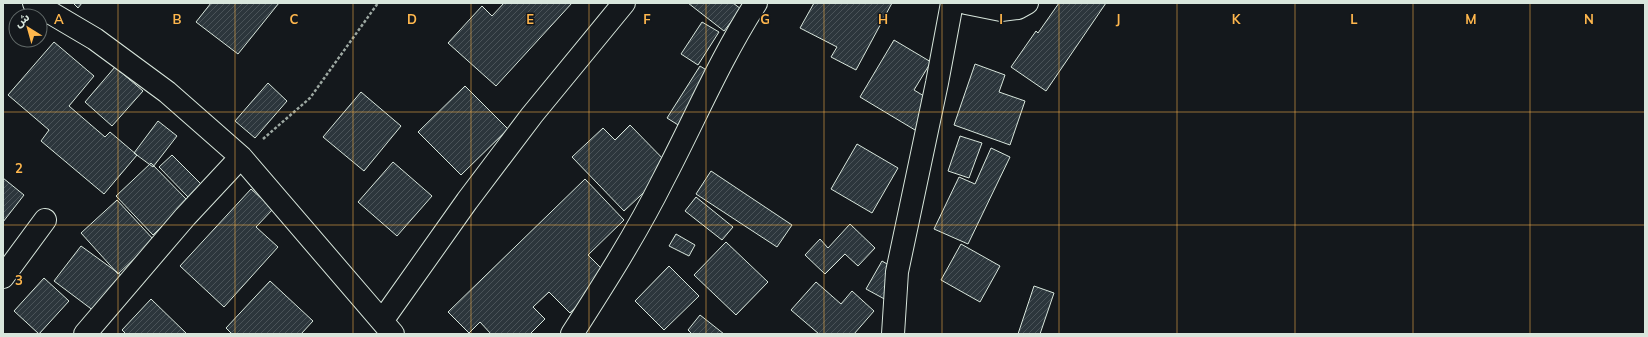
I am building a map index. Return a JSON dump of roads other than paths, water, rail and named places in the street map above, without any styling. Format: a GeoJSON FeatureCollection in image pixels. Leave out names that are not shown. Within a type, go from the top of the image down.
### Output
{"type":"FeatureCollection","features":[{"type":"Feature","properties":{"kind":"street"},"geometry":{"type":"LineString","coordinates":[[34,3],[95,39],[167,92],[241,157],[388,328],[467,201],[532,115],[624,3]]}},
{"type":"Feature","properties":{"kind":"street"},"geometry":{"type":"LineString","coordinates":[[572,334],[616,265],[662,182],[726,55],[756,3]]}},
{"type":"Feature","properties":{"kind":"street"},"geometry":{"type":"LineString","coordinates":[[893,334],[897,272],[937,83],[952,3]]}},
{"type":"Feature","properties":{"kind":"street"},"geometry":{"type":"LineString","coordinates":[[966,3],[1001,10],[1018,8],[1027,3]]}},
{"type":"Feature","properties":{"kind":"street"},"geometry":{"type":"LineString","coordinates":[[85,334],[180,223],[241,157]]}},
{"type":"Feature","properties":{"kind":"street"},"geometry":{"type":"LineString","coordinates":[[3,277],[45,220]]}}]}
